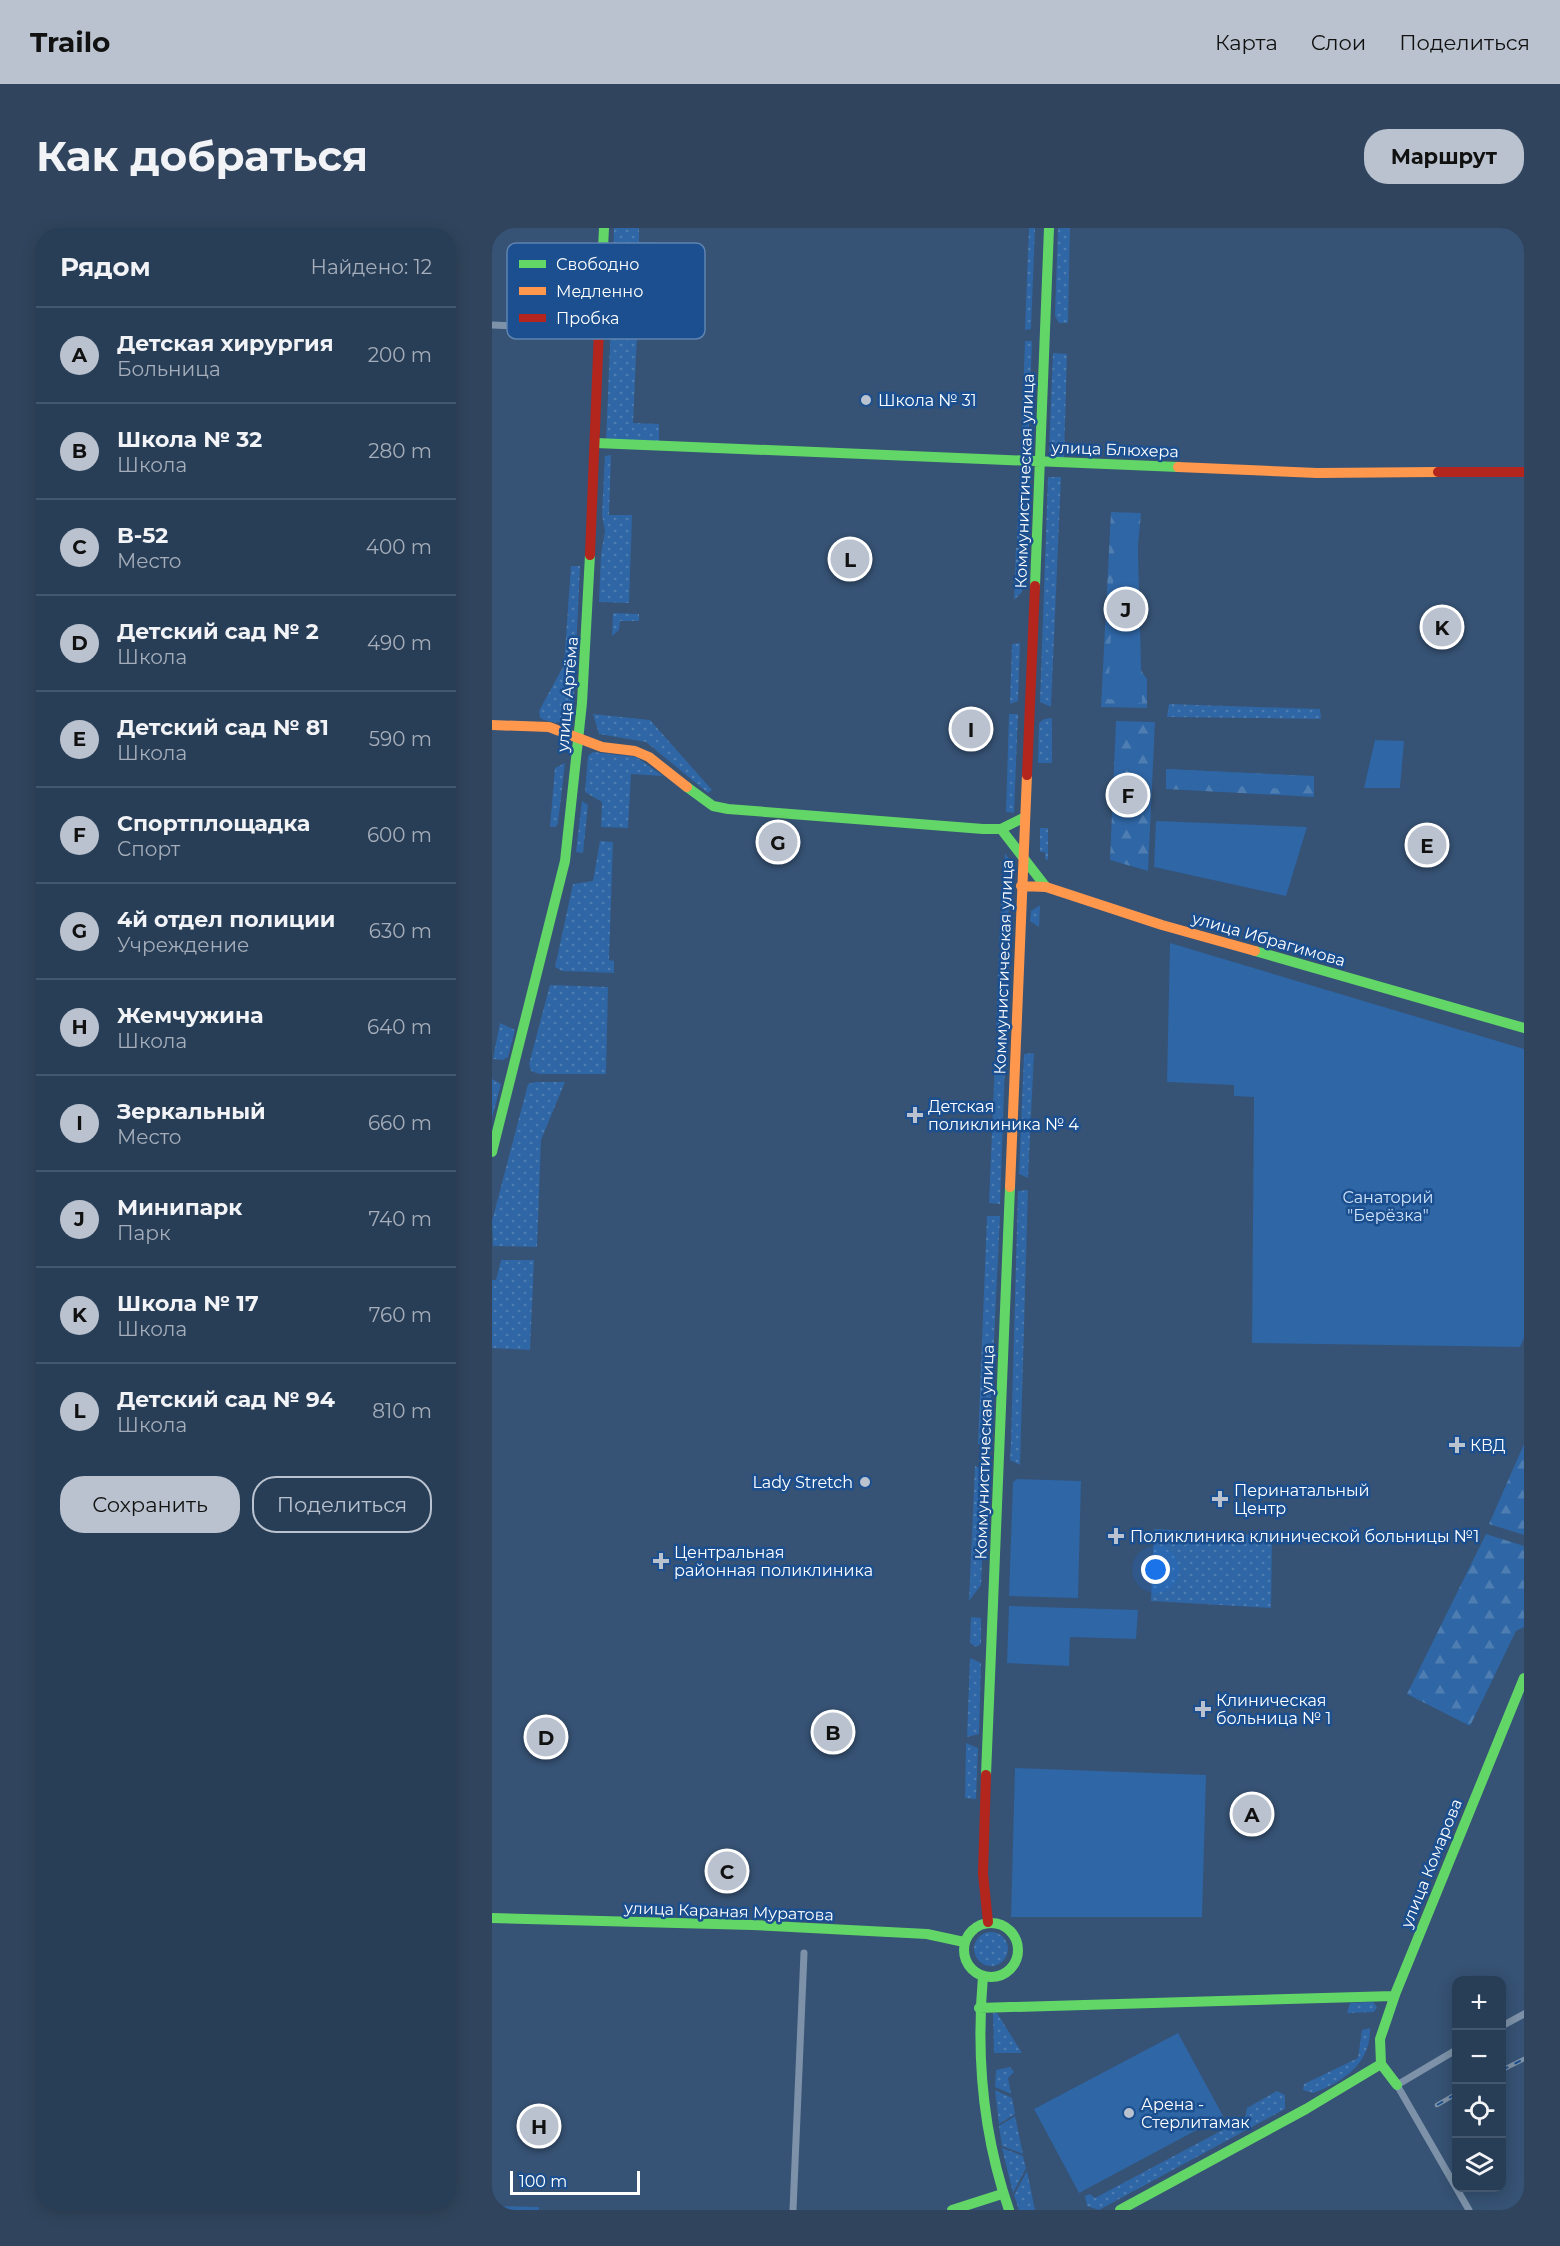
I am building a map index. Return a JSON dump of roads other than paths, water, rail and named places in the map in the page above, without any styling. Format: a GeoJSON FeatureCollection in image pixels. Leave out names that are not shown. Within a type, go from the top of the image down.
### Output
{"type":"FeatureCollection","features":[{"type":"Feature","properties":{"kind":"main road","name":"улица Артёма"},"geometry":{"type":"LineString","coordinates":[[603,243],[604,228]]}},
{"type":"Feature","properties":{"kind":"main road","name":"Коммунистическая улица"},"geometry":{"type":"LineString","coordinates":[[988,1922],[984,1874],[985,1811],[1049,228]]}},
{"type":"Feature","properties":{"kind":"main road","name":"улица Артёма"},"geometry":{"type":"LineString","coordinates":[[492,1152],[564,863],[580,738],[597,443],[599,339]]}},
{"type":"Feature","properties":{"kind":"main road","name":"улица Блюхера"},"geometry":{"type":"LineString","coordinates":[[597,443],[1317,472],[1524,472]]}},
{"type":"Feature","properties":{"kind":"main road"},"geometry":{"type":"LineString","coordinates":[[492,725],[549,727],[602,747],[635,751],[649,757],[713,806],[1001,829],[1025,817]]}},
{"type":"Feature","properties":{"kind":"main road"},"geometry":{"type":"LineString","coordinates":[[1001,829],[1046,887]]}},
{"type":"Feature","properties":{"kind":"main road","name":"улица Ибрагимова"},"geometry":{"type":"LineString","coordinates":[[1021,886],[1046,887],[1162,925],[1524,1028]]}},
{"type":"Feature","properties":{"kind":"main road","name":"улица Комарова"},"geometry":{"type":"LineString","coordinates":[[1381,2064],[1380,2039],[1394,1996],[1524,1678]]}},
{"type":"Feature","properties":{"kind":"main road","name":"улица Караная Муратова"},"geometry":{"type":"LineString","coordinates":[[492,1918],[752,1925],[927,1934],[964,1942]]}},
{"type":"Feature","properties":{"kind":"main road"},"geometry":{"type":"LineString","coordinates":[[988,1922],[1009,1929],[1017,1941],[1019,1950],[1014,1965],[1008,1971],[993,1977],[983,1976],[967,1963],[964,1942],[971,1931],[988,1922]]}},
{"type":"Feature","properties":{"kind":"main road"},"geometry":{"type":"LineString","coordinates":[[983,1976],[979,2008],[986,2102],[1002,2194],[1009,2210]]}},
{"type":"Feature","properties":{"kind":"main road"},"geometry":{"type":"LineString","coordinates":[[979,2008],[1394,1996]]}},
{"type":"Feature","properties":{"kind":"main road"},"geometry":{"type":"LineString","coordinates":[[1120,2210],[1306,2109],[1381,2064],[1397,2085]]}},
{"type":"Feature","properties":{"kind":"main road"},"geometry":{"type":"LineString","coordinates":[[952,2210],[1002,2194]]}},
{"type":"Feature","properties":{"kind":"street"},"geometry":{"type":"LineString","coordinates":[[492,325],[507,326]]}},
{"type":"Feature","properties":{"kind":"street"},"geometry":{"type":"LineString","coordinates":[[793,2210],[804,1953]]}},
{"type":"Feature","properties":{"kind":"street"},"geometry":{"type":"LineString","coordinates":[[1506,2024],[1524,2014]]}},
{"type":"Feature","properties":{"kind":"street"},"geometry":{"type":"LineString","coordinates":[[1452,2052],[1397,2085],[1469,2210]]}},
{"type":"Feature","properties":{"kind":"railway"},"geometry":{"type":"LineString","coordinates":[[1506,2068],[1524,2059]]}},
{"type":"Feature","properties":{"kind":"railway"},"geometry":{"type":"LineString","coordinates":[[1437,2105],[1452,2096]]}},
{"type":"Feature","properties":{"kind":"place","name":"Школа № 31"},"geometry":{"type":"Point","coordinates":[866,400]}},
{"type":"Feature","properties":{"kind":"place","name":"Детский сад № 94"},"geometry":{"type":"Point","coordinates":[850,559]}},
{"type":"Feature","properties":{"kind":"place","name":"Минипарк"},"geometry":{"type":"Point","coordinates":[1126,609]}},
{"type":"Feature","properties":{"kind":"place","name":"Школа № 17"},"geometry":{"type":"Point","coordinates":[1442,627]}},
{"type":"Feature","properties":{"kind":"place","name":"Зеркальный"},"geometry":{"type":"Point","coordinates":[971,729]}},
{"type":"Feature","properties":{"kind":"place","name":"Спортплощадка"},"geometry":{"type":"Point","coordinates":[1128,795]}},
{"type":"Feature","properties":{"kind":"place","name":"4й отдел полиции"},"geometry":{"type":"Point","coordinates":[778,842]}},
{"type":"Feature","properties":{"kind":"place","name":"Детский сад № 81"},"geometry":{"type":"Point","coordinates":[1427,845]}},
{"type":"Feature","properties":{"kind":"place","name":"Детская поликлиника № 4"},"geometry":{"type":"Point","coordinates":[915,1115]}},
{"type":"Feature","properties":{"kind":"place","name":"КВД"},"geometry":{"type":"Point","coordinates":[1457,1445]}},
{"type":"Feature","properties":{"kind":"place","name":"Lady Stretch"},"geometry":{"type":"Point","coordinates":[865,1482]}},
{"type":"Feature","properties":{"kind":"place","name":"Перинатальный Центр"},"geometry":{"type":"Point","coordinates":[1220,1499]}},
{"type":"Feature","properties":{"kind":"place","name":"Поликлиника клинической больницы №1"},"geometry":{"type":"Point","coordinates":[1116,1536]}},
{"type":"Feature","properties":{"kind":"place","name":"Центральная районная поликлиника"},"geometry":{"type":"Point","coordinates":[661,1561]}},
{"type":"Feature","properties":{"kind":"place","name":"Клиническая больница № 1"},"geometry":{"type":"Point","coordinates":[1203,1709]}},
{"type":"Feature","properties":{"kind":"place","name":"Школа № 32"},"geometry":{"type":"Point","coordinates":[833,1732]}},
{"type":"Feature","properties":{"kind":"place","name":"Детский сад № 2"},"geometry":{"type":"Point","coordinates":[546,1737]}},
{"type":"Feature","properties":{"kind":"place","name":"Детская хирургия"},"geometry":{"type":"Point","coordinates":[1252,1814]}},
{"type":"Feature","properties":{"kind":"place","name":"B-52"},"geometry":{"type":"Point","coordinates":[727,1871]}},
{"type":"Feature","properties":{"kind":"place","name":"Арена - Стерлитамак"},"geometry":{"type":"Point","coordinates":[1129,2113]}},
{"type":"Feature","properties":{"kind":"place","name":"Жемчужина"},"geometry":{"type":"Point","coordinates":[539,2126]}},
{"type":"Feature","properties":{"kind":"park label","name":"Санаторий \"Берёзка\""},"geometry":{"type":"Point","coordinates":[1388,1206]}}]}
